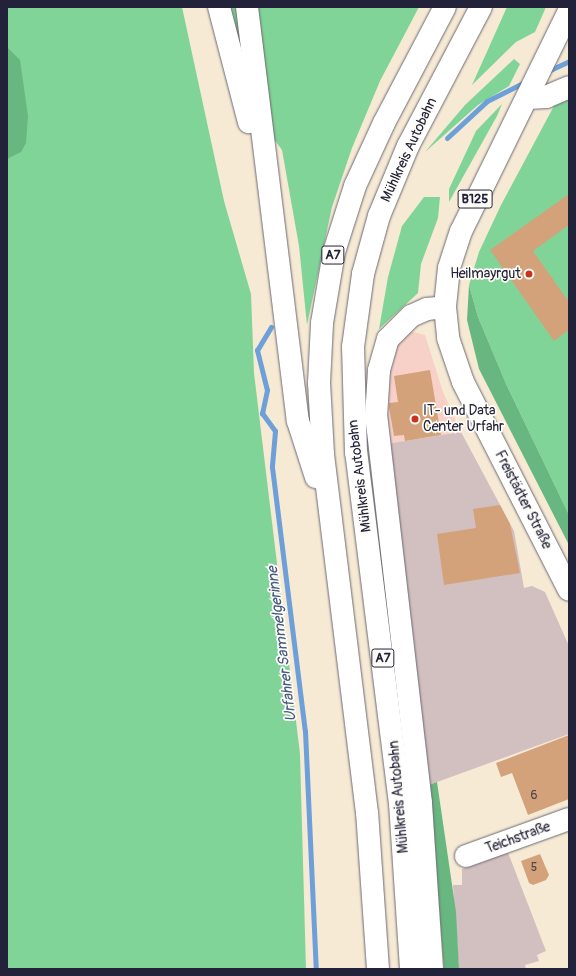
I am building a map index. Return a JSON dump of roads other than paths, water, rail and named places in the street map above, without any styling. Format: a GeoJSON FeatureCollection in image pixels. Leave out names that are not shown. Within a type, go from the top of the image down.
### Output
{"type":"FeatureCollection","features":[{"type":"Feature","properties":{"kind":"main road"},"geometry":{"type":"LineString","coordinates":[[219,7],[268,196]]}},
{"type":"Feature","properties":{"kind":"main road"},"geometry":{"type":"LineString","coordinates":[[247,7],[267,156],[268,196],[298,421],[332,526]]}},
{"type":"Feature","properties":{"kind":"main road","name":"A7"},"geometry":{"type":"LineString","coordinates":[[378,969],[367,812],[332,526],[319,383],[322,323],[334,252],[370,150],[445,7]]}},
{"type":"Feature","properties":{"kind":"main road","name":"Mühlkreis Autobahn"},"geometry":{"type":"LineString","coordinates":[[411,969],[400,804],[356,453],[353,347],[363,274],[379,216],[408,146],[481,7]]}},
{"type":"Feature","properties":{"kind":"main road","name":"B125"},"geometry":{"type":"LineString","coordinates":[[529,98],[569,11]]}},
{"type":"Feature","properties":{"kind":"main road"},"geometry":{"type":"LineString","coordinates":[[529,98],[546,97],[569,87]]}},
{"type":"Feature","properties":{"kind":"main road","name":"Freistädter Straße"},"geometry":{"type":"LineString","coordinates":[[529,98],[461,231],[449,268],[444,307],[448,338],[463,382],[569,590]]}},
{"type":"Feature","properties":{"kind":"main road"},"geometry":{"type":"LineString","coordinates":[[432,969],[421,803],[376,417],[379,370],[388,340],[411,316],[427,309],[444,307]]}},
{"type":"Feature","properties":{"kind":"main road","name":"Teichstraße"},"geometry":{"type":"LineString","coordinates":[[466,856],[569,819]]}},
{"type":"Feature","properties":{"kind":"waterway"},"geometry":{"type":"LineString","coordinates":[[548,71],[569,61]]}},
{"type":"Feature","properties":{"kind":"waterway"},"geometry":{"type":"LineString","coordinates":[[447,138],[487,101],[527,81]]}},
{"type":"Feature","properties":{"kind":"waterway","name":"Urfahrer Sammelgerinne"},"geometry":{"type":"LineString","coordinates":[[271,327],[257,350],[267,390],[262,413],[275,431],[272,467],[305,731],[316,969]]}},
{"type":"Feature","properties":{"kind":"place","name":"Heilmayrgut"},"geometry":{"type":"Point","coordinates":[529,274]}},
{"type":"Feature","properties":{"kind":"place","name":"IT- und Data Center Urfahr"},"geometry":{"type":"Point","coordinates":[415,419]}}]}
